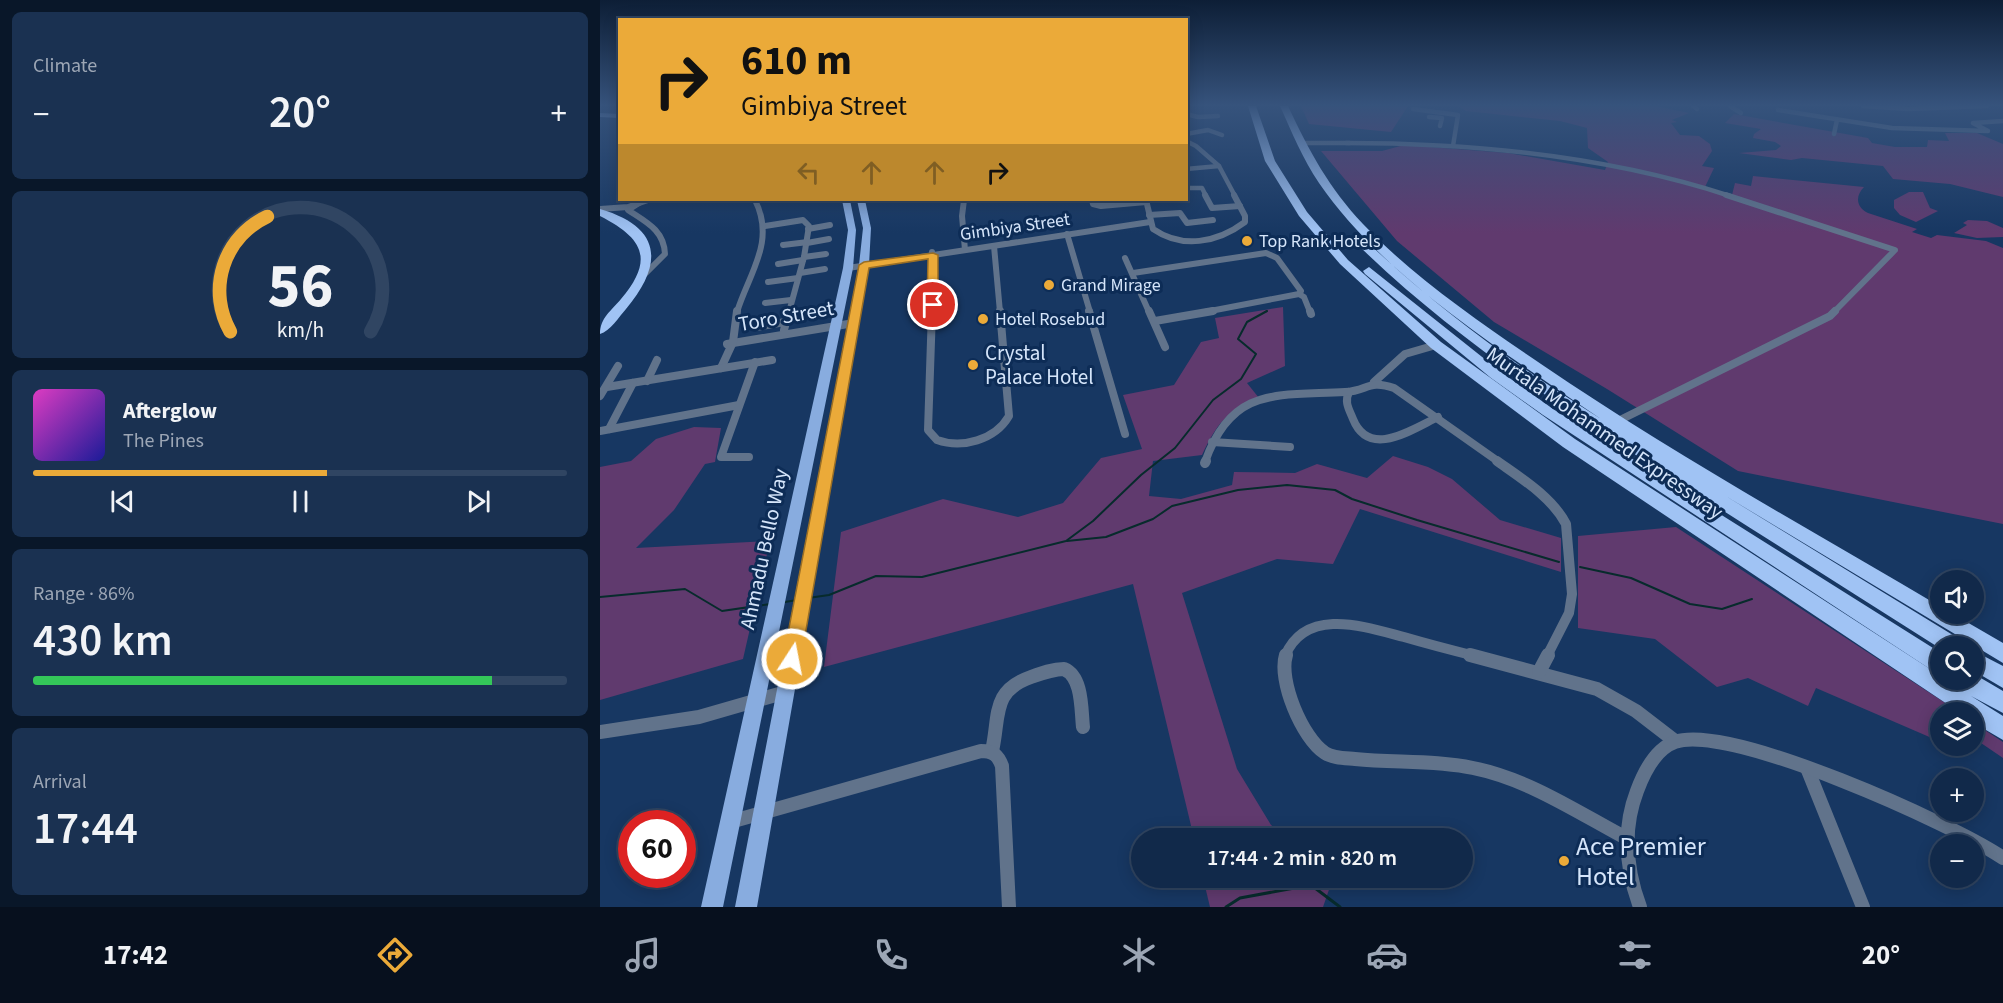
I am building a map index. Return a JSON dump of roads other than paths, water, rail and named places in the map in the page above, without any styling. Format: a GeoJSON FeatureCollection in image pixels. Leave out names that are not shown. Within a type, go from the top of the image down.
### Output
{"type":"FeatureCollection","features":[{"type":"Feature","properties":{"kind":"highway","name":"Murtala Mohammed Expressway"},"geometry":{"type":"LineString","coordinates":[[1265,148],[1279,178],[1303,214],[1436,345],[1578,449],[2003,729]]}},
{"type":"Feature","properties":{"kind":"highway","name":"Murtala Mohammed Expressway"},"geometry":{"type":"LineString","coordinates":[[1275,148],[1302,182],[1318,216],[1345,254],[1496,375],[1548,412],[1930,657]]}},
{"type":"Feature","properties":{"kind":"highway","name":"Murtala Mohammed Expressway"},"geometry":{"type":"LineString","coordinates":[[1302,148],[1322,192],[1386,268],[1461,330],[1571,406],[1937,636]]}},
{"type":"Feature","properties":{"kind":"highway"},"geometry":{"type":"LineString","coordinates":[[1279,178],[1302,182]]}},
{"type":"Feature","properties":{"kind":"highway","name":"Murtala Mohammed Expressway"},"geometry":{"type":"LineString","coordinates":[[1302,182],[1322,192],[1413,275],[1475,325],[1616,422],[2003,654]]}},
{"type":"Feature","properties":{"kind":"highway"},"geometry":{"type":"LineString","coordinates":[[600,211],[624,222],[639,233],[646,243],[648,256],[644,274],[629,301],[600,330]]}},
{"type":"Feature","properties":{"kind":"highway"},"geometry":{"type":"LineString","coordinates":[[1416,293],[1475,325]]}},
{"type":"Feature","properties":{"kind":"highway"},"geometry":{"type":"LineString","coordinates":[[1984,666],[2003,678]]}},
{"type":"Feature","properties":{"kind":"highway"},"geometry":{"type":"LineString","coordinates":[[1981,690],[2003,704]]}},
{"type":"Feature","properties":{"kind":"main road","name":"Ahmadu Bello Way"},"geometry":{"type":"LineString","coordinates":[[712,907],[848,266],[852,230],[846,201]]}},
{"type":"Feature","properties":{"kind":"main road"},"geometry":{"type":"LineString","coordinates":[[746,907],[864,263],[867,228],[861,201]]}},
{"type":"Feature","properties":{"kind":"street"},"geometry":{"type":"LineString","coordinates":[[1092,201],[1097,206],[1146,201],[1150,222],[1154,229],[1163,236],[1180,240],[1208,240],[1228,234],[1245,222],[1245,216],[1219,166],[1198,148]]}},
{"type":"Feature","properties":{"kind":"street"},"geometry":{"type":"LineString","coordinates":[[1473,148],[1581,161],[1679,181],[1895,250],[1830,316],[1616,422]]}},
{"type":"Feature","properties":{"kind":"street"},"geometry":{"type":"LineString","coordinates":[[1194,151],[1201,150]]}},
{"type":"Feature","properties":{"kind":"street"},"geometry":{"type":"LineString","coordinates":[[1188,169],[1219,166]]}},
{"type":"Feature","properties":{"kind":"street"},"geometry":{"type":"LineString","coordinates":[[1188,188],[1202,188],[1212,208],[1240,206]]}},
{"type":"Feature","properties":{"kind":"street"},"geometry":{"type":"LineString","coordinates":[[600,211],[645,201]]}},
{"type":"Feature","properties":{"kind":"street"},"geometry":{"type":"LineString","coordinates":[[716,369],[730,339],[739,307],[760,254],[765,226],[756,201]]}},
{"type":"Feature","properties":{"kind":"street"},"geometry":{"type":"LineString","coordinates":[[964,201],[962,216],[965,250]]}},
{"type":"Feature","properties":{"kind":"street"},"geometry":{"type":"LineString","coordinates":[[639,203],[628,210],[654,227],[666,246],[665,254],[644,274]]}},
{"type":"Feature","properties":{"kind":"street"},"geometry":{"type":"LineString","coordinates":[[1149,215],[1180,213],[1187,223],[1213,220]]}},
{"type":"Feature","properties":{"kind":"street"},"geometry":{"type":"LineString","coordinates":[[756,327],[784,326],[808,242],[808,229],[804,220],[765,226]]}},
{"type":"Feature","properties":{"kind":"street","name":"Gimbiya Street"},"geometry":{"type":"LineString","coordinates":[[848,266],[1150,222]]}},
{"type":"Feature","properties":{"kind":"street"},"geometry":{"type":"LineString","coordinates":[[808,229],[830,225]]}},
{"type":"Feature","properties":{"kind":"street"},"geometry":{"type":"LineString","coordinates":[[1067,234],[1125,434]]}},
{"type":"Feature","properties":{"kind":"street"},"geometry":{"type":"LineString","coordinates":[[783,245],[829,239]]}},
{"type":"Feature","properties":{"kind":"street"},"geometry":{"type":"LineString","coordinates":[[1208,240],[1220,259]]}},
{"type":"Feature","properties":{"kind":"street"},"geometry":{"type":"LineString","coordinates":[[936,254],[928,423],[930,433],[935,438],[953,444],[964,444],[979,441],[994,434],[1002,428],[1009,416],[994,246]]}},
{"type":"Feature","properties":{"kind":"street"},"geometry":{"type":"LineString","coordinates":[[1133,273],[1257,253],[1272,254],[1298,285],[1301,291],[1299,294]]}},
{"type":"Feature","properties":{"kind":"street"},"geometry":{"type":"LineString","coordinates":[[778,264],[826,254]]}},
{"type":"Feature","properties":{"kind":"street"},"geometry":{"type":"LineString","coordinates":[[1125,258],[1165,347]]}},
{"type":"Feature","properties":{"kind":"street"},"geometry":{"type":"LineString","coordinates":[[768,282],[825,269]]}},
{"type":"Feature","properties":{"kind":"street"},"geometry":{"type":"LineString","coordinates":[[1155,321],[1299,294],[1304,297],[1311,314]]}},
{"type":"Feature","properties":{"kind":"street"},"geometry":{"type":"LineString","coordinates":[[765,303],[791,300]]}},
{"type":"Feature","properties":{"kind":"street","name":"Toro Street"},"geometry":{"type":"LineString","coordinates":[[730,339],[854,320]]}},
{"type":"Feature","properties":{"kind":"street","name":"Toro Street"},"geometry":{"type":"LineString","coordinates":[[730,339],[784,326],[837,323]]}},
{"type":"Feature","properties":{"kind":"street"},"geometry":{"type":"LineString","coordinates":[[1205,463],[1212,442],[1220,428],[1235,413],[1251,404],[1269,397],[1328,391],[1349,392],[1374,382],[1405,354],[1436,345]]}},
{"type":"Feature","properties":{"kind":"street"},"geometry":{"type":"LineString","coordinates":[[647,381],[657,360]]}},
{"type":"Feature","properties":{"kind":"street"},"geometry":{"type":"LineString","coordinates":[[607,387],[771,360]]}},
{"type":"Feature","properties":{"kind":"street"},"geometry":{"type":"LineString","coordinates":[[749,457],[721,457],[755,363]]}},
{"type":"Feature","properties":{"kind":"street"},"geometry":{"type":"LineString","coordinates":[[600,396],[618,366]]}},
{"type":"Feature","properties":{"kind":"street"},"geometry":{"type":"LineString","coordinates":[[1374,382],[1394,388],[1438,417],[1548,501],[1561,514],[1569,538],[1572,594],[1569,613],[1539,672]]}},
{"type":"Feature","properties":{"kind":"street"},"geometry":{"type":"LineString","coordinates":[[604,430],[633,383]]}},
{"type":"Feature","properties":{"kind":"street"},"geometry":{"type":"LineString","coordinates":[[1349,392],[1346,403],[1357,429],[1370,439],[1378,441],[1390,438],[1438,417]]}},
{"type":"Feature","properties":{"kind":"street"},"geometry":{"type":"LineString","coordinates":[[604,430],[739,405]]}},
{"type":"Feature","properties":{"kind":"street"},"geometry":{"type":"LineString","coordinates":[[1212,442],[1290,447]]}},
{"type":"Feature","properties":{"kind":"street"},"geometry":{"type":"LineString","coordinates":[[1626,838],[1530,790],[1474,768],[1429,762],[1375,762],[1328,755],[1312,743],[1298,715],[1286,679],[1284,663],[1288,650],[1304,634],[1326,623],[1341,622],[1597,689],[1614,697],[1675,741]]}},
{"type":"Feature","properties":{"kind":"street"},"geometry":{"type":"LineString","coordinates":[[992,751],[1000,704],[1005,693],[1014,684],[1062,668],[1068,669],[1076,677],[1083,727]]}},
{"type":"Feature","properties":{"kind":"street"},"geometry":{"type":"LineString","coordinates":[[600,732],[699,717],[786,692]]}},
{"type":"Feature","properties":{"kind":"street"},"geometry":{"type":"LineString","coordinates":[[1640,907],[1634,891],[1626,838],[1634,796],[1651,760],[1675,741],[1708,740],[1745,748],[1807,768],[1960,832],[2003,858]]}},
{"type":"Feature","properties":{"kind":"street"},"geometry":{"type":"LineString","coordinates":[[730,822],[981,751],[992,751],[999,756],[1002,766],[1009,907]]}},
{"type":"Feature","properties":{"kind":"street"},"geometry":{"type":"LineString","coordinates":[[1807,768],[1863,907]]}},
{"type":"Feature","properties":{"kind":"waterway"},"geometry":{"type":"LineString","coordinates":[[808,598],[829,595],[876,576],[922,577],[1066,541],[1093,521],[1141,475],[1175,448],[1213,400],[1241,379],[1256,354],[1238,339],[1247,322],[1267,311],[1265,312]]}},
{"type":"Feature","properties":{"kind":"waterway"},"geometry":{"type":"LineString","coordinates":[[1067,541],[1106,537],[1153,519],[1172,506],[1238,490],[1287,485],[1335,490],[1352,499],[1417,520],[1559,562]]}},
{"type":"Feature","properties":{"kind":"waterway"},"geometry":{"type":"LineString","coordinates":[[1580,567],[1631,578],[1690,604],[1722,609],[1752,599]]}},
{"type":"Feature","properties":{"kind":"waterway"},"geometry":{"type":"LineString","coordinates":[[600,597],[685,589],[722,611],[770,604]]}},
{"type":"Feature","properties":{"kind":"waterway"},"geometry":{"type":"LineString","coordinates":[[785,602],[797,600]]}},
{"type":"Feature","properties":{"kind":"waterway"},"geometry":{"type":"LineString","coordinates":[[1226,907],[1240,898],[1311,885],[1340,907]]}},
{"type":"Feature","properties":{"kind":"place","name":"Top Rank Hotels"},"geometry":{"type":"Point","coordinates":[1247,241]}},
{"type":"Feature","properties":{"kind":"place","name":"Grand Mirage"},"geometry":{"type":"Point","coordinates":[1049,285]}},
{"type":"Feature","properties":{"kind":"place","name":"Hotel Rosebud"},"geometry":{"type":"Point","coordinates":[983,319]}},
{"type":"Feature","properties":{"kind":"place","name":"Crystal Palace Hotel"},"geometry":{"type":"Point","coordinates":[973,365]}},
{"type":"Feature","properties":{"kind":"place","name":"Ace Premier Hotel"},"geometry":{"type":"Point","coordinates":[1564,861]}}]}
